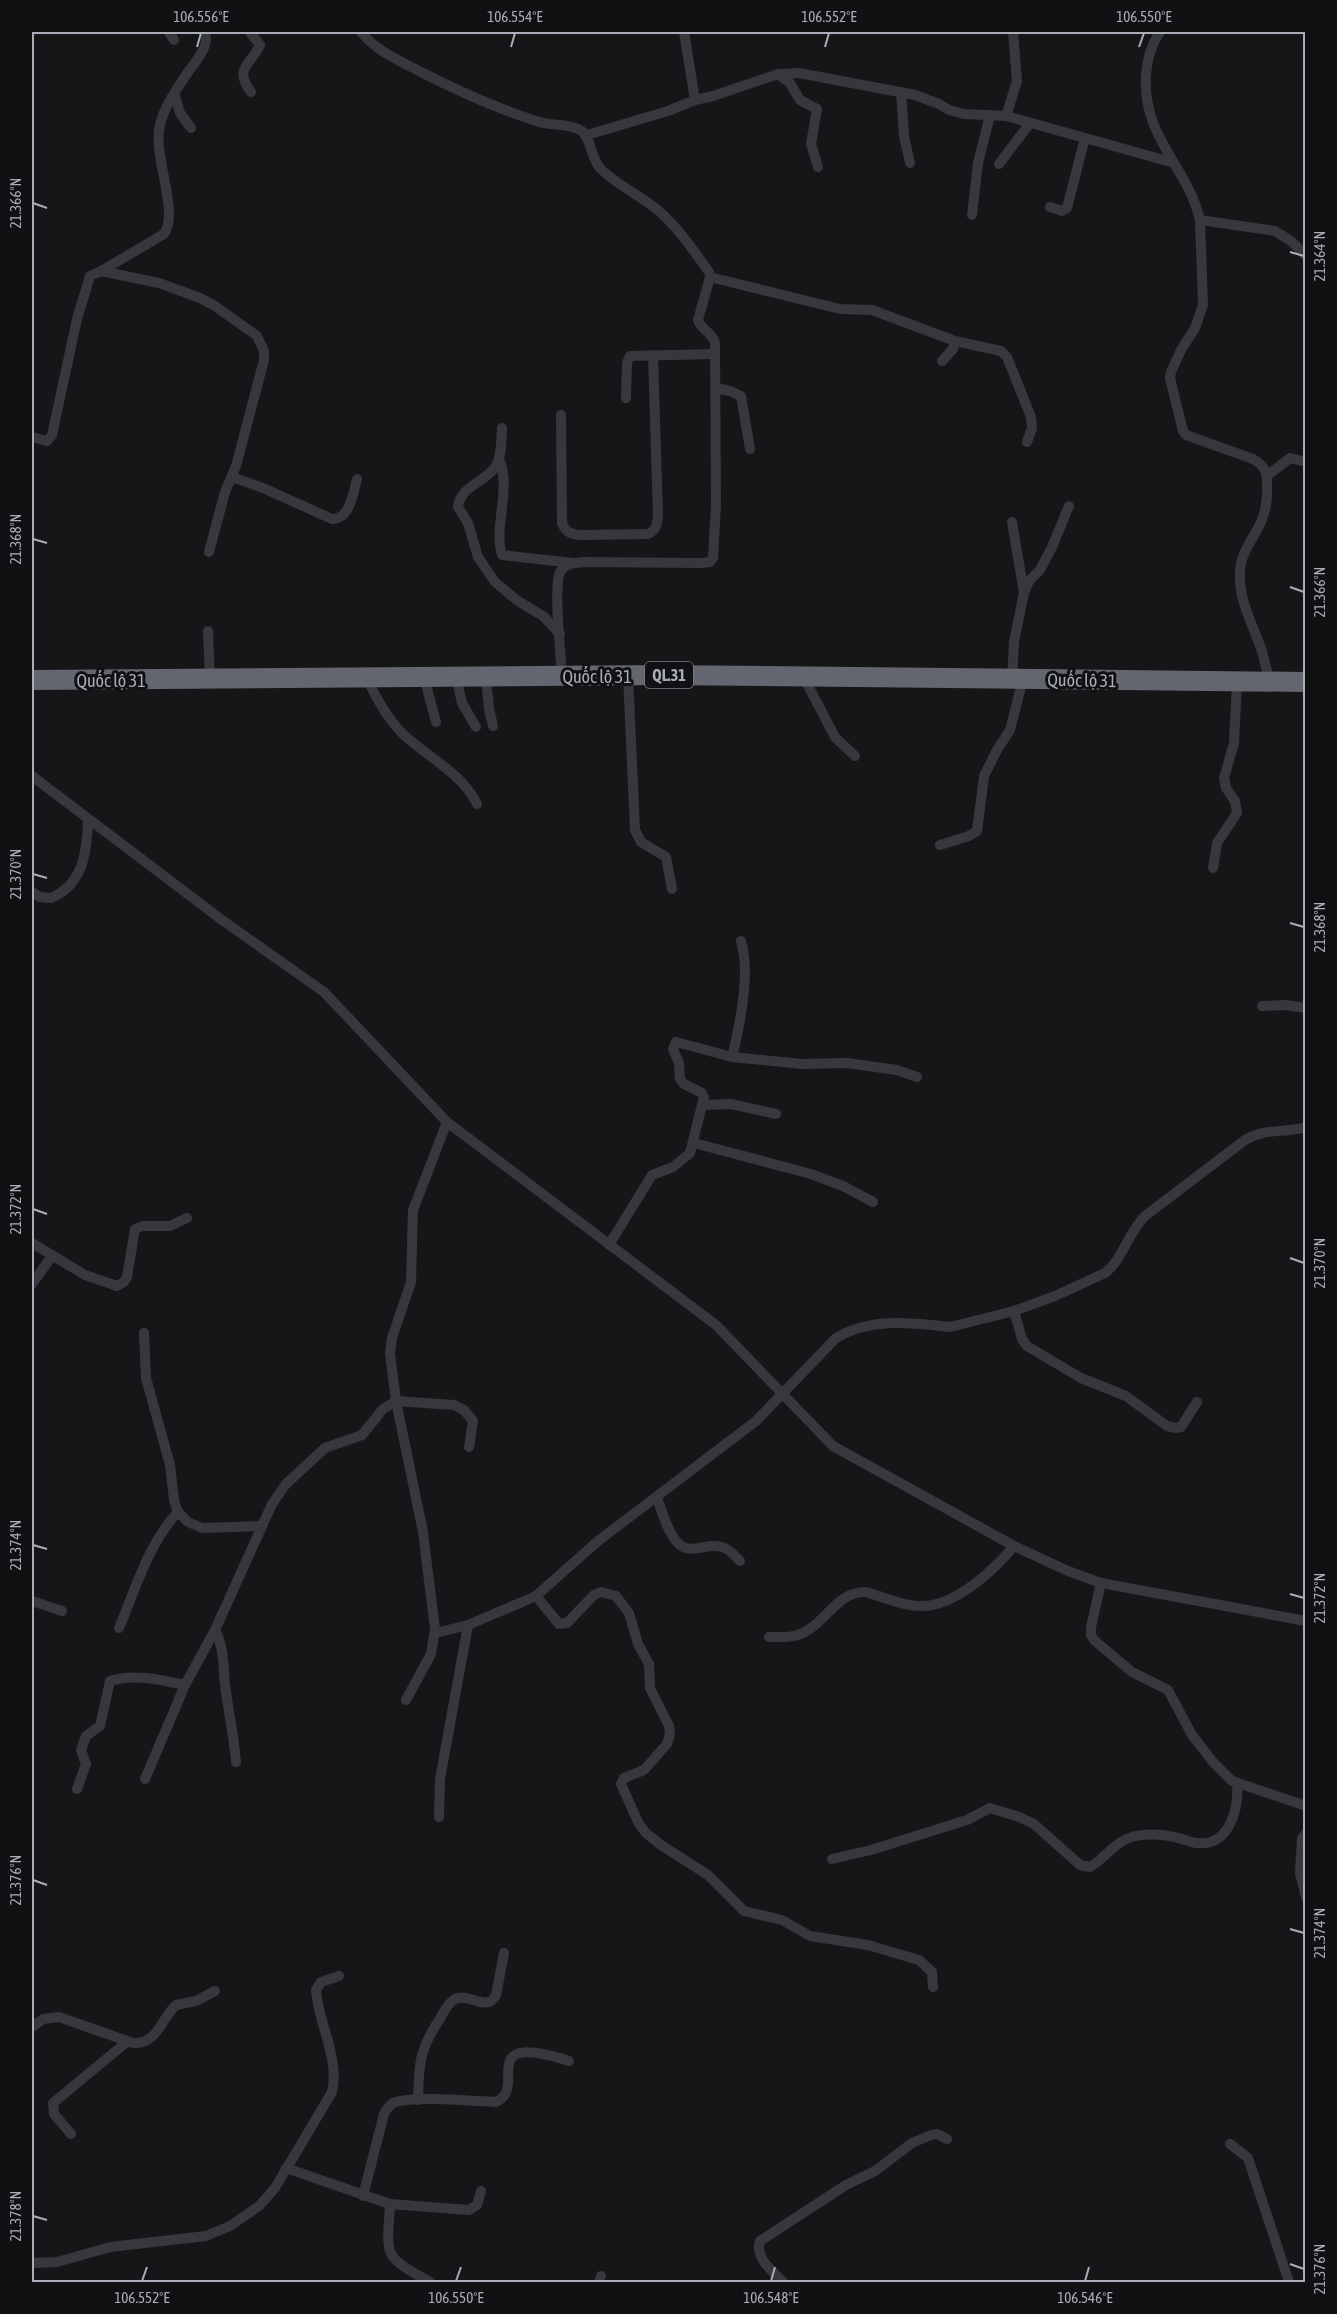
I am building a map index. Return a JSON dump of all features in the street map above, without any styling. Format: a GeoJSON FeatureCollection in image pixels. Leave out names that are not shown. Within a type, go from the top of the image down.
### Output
{"type":"FeatureCollection","features":[{"type":"Feature","properties":{"kind":"highway","name":"Quốc lộ 31"},"geometry":{"type":"LineString","coordinates":[[32,680],[628,675],[802,676],[1019,682],[1305,682]]}},
{"type":"Feature","properties":{"kind":"street"},"geometry":{"type":"LineString","coordinates":[[32,437],[47,441],[52,435],[77,319],[90,276],[164,234],[168,228],[169,214],[158,140],[160,126],[175,96],[202,53],[206,42],[204,32]]}},
{"type":"Feature","properties":{"kind":"street"},"geometry":{"type":"LineString","coordinates":[[250,32],[260,45],[243,69],[243,78],[251,92]]}},
{"type":"Feature","properties":{"kind":"street"},"geometry":{"type":"LineString","coordinates":[[361,32],[379,49],[496,108],[543,123],[572,127],[587,135],[786,72],[901,92],[964,114],[1006,116],[1171,162]]}},
{"type":"Feature","properties":{"kind":"street"},"geometry":{"type":"LineString","coordinates":[[684,32],[695,100]]}},
{"type":"Feature","properties":{"kind":"street"},"geometry":{"type":"LineString","coordinates":[[1006,116],[1017,81],[1013,32]]}},
{"type":"Feature","properties":{"kind":"street"},"geometry":{"type":"LineString","coordinates":[[1160,32],[1150,52],[1145,85],[1151,122],[1171,162],[1184,179],[1200,220],[1203,305],[1195,328],[1171,372],[1171,388],[1186,435],[1253,459],[1261,464],[1268,475],[1268,494],[1264,514],[1245,549],[1240,585],[1270,683]]}},
{"type":"Feature","properties":{"kind":"street"},"geometry":{"type":"LineString","coordinates":[[778,74],[790,83],[800,100],[817,109],[811,144],[818,167]]}},
{"type":"Feature","properties":{"kind":"street"},"geometry":{"type":"LineString","coordinates":[[901,92],[904,136],[910,163]]}},
{"type":"Feature","properties":{"kind":"street"},"geometry":{"type":"LineString","coordinates":[[175,96],[180,113],[190,128]]}},
{"type":"Feature","properties":{"kind":"street"},"geometry":{"type":"LineString","coordinates":[[972,215],[978,163],[990,115]]}},
{"type":"Feature","properties":{"kind":"street"},"geometry":{"type":"LineString","coordinates":[[999,164],[1030,123]]}},
{"type":"Feature","properties":{"kind":"street"},"geometry":{"type":"LineString","coordinates":[[502,428],[499,459],[503,481],[500,542],[502,555],[574,563],[702,563],[710,562],[713,558],[716,354],[713,337],[699,324],[698,320],[710,277],[696,253],[660,212],[600,168],[593,158],[587,135]]}},
{"type":"Feature","properties":{"kind":"street"},"geometry":{"type":"LineString","coordinates":[[1050,207],[1062,211],[1067,208],[1085,138]]}},
{"type":"Feature","properties":{"kind":"street"},"geometry":{"type":"LineString","coordinates":[[1200,220],[1275,231],[1291,241],[1305,256]]}},
{"type":"Feature","properties":{"kind":"street"},"geometry":{"type":"LineString","coordinates":[[102,271],[181,290],[214,306],[262,342],[264,360],[209,552]]}},
{"type":"Feature","properties":{"kind":"street"},"geometry":{"type":"LineString","coordinates":[[710,277],[840,309],[872,310],[955,341],[996,350],[1007,357],[1031,417],[1032,428],[1027,442]]}},
{"type":"Feature","properties":{"kind":"street"},"geometry":{"type":"LineString","coordinates":[[942,361],[953,349],[955,341]]}},
{"type":"Feature","properties":{"kind":"street"},"geometry":{"type":"LineString","coordinates":[[626,398],[630,356],[716,354]]}},
{"type":"Feature","properties":{"kind":"street"},"geometry":{"type":"LineString","coordinates":[[561,415],[562,522],[565,530],[570,534],[581,535],[653,532],[657,527],[658,515],[653,355]]}},
{"type":"Feature","properties":{"kind":"street"},"geometry":{"type":"LineString","coordinates":[[716,388],[741,396],[750,449]]}},
{"type":"Feature","properties":{"kind":"street"},"geometry":{"type":"LineString","coordinates":[[1268,475],[1290,458],[1305,462]]}},
{"type":"Feature","properties":{"kind":"street"},"geometry":{"type":"LineString","coordinates":[[499,459],[491,471],[461,495],[458,507],[468,523],[478,557],[495,582],[518,601],[543,616],[560,634]]}},
{"type":"Feature","properties":{"kind":"street"},"geometry":{"type":"LineString","coordinates":[[232,477],[263,488],[332,519],[340,519],[345,514],[357,479]]}},
{"type":"Feature","properties":{"kind":"street"},"geometry":{"type":"LineString","coordinates":[[940,845],[969,836],[977,831],[984,776],[988,765],[1010,730],[1019,682],[1014,642],[1024,593],[1029,581],[1040,570],[1052,547],[1069,506]]}},
{"type":"Feature","properties":{"kind":"street"},"geometry":{"type":"LineString","coordinates":[[1012,522],[1024,593]]}},
{"type":"Feature","properties":{"kind":"street"},"geometry":{"type":"LineString","coordinates":[[562,676],[558,586],[561,572],[566,566],[574,563]]}},
{"type":"Feature","properties":{"kind":"street"},"geometry":{"type":"LineString","coordinates":[[208,631],[210,679]]}},
{"type":"Feature","properties":{"kind":"street"},"geometry":{"type":"LineString","coordinates":[[628,675],[635,830],[640,842],[666,857],[672,889]]}},
{"type":"Feature","properties":{"kind":"street"},"geometry":{"type":"LineString","coordinates":[[802,676],[835,737],[855,756]]}},
{"type":"Feature","properties":{"kind":"street"},"geometry":{"type":"LineString","coordinates":[[424,677],[436,722]]}},
{"type":"Feature","properties":{"kind":"street"},"geometry":{"type":"LineString","coordinates":[[456,677],[462,703],[476,728]]}},
{"type":"Feature","properties":{"kind":"street"},"geometry":{"type":"LineString","coordinates":[[486,677],[493,726]]}},
{"type":"Feature","properties":{"kind":"street"},"geometry":{"type":"LineString","coordinates":[[368,678],[376,698],[393,723],[461,781],[477,804]]}},
{"type":"Feature","properties":{"kind":"street"},"geometry":{"type":"LineString","coordinates":[[1213,868],[1217,843],[1237,813],[1235,801],[1226,788],[1224,778],[1234,743],[1237,682]]}},
{"type":"Feature","properties":{"kind":"street"},"geometry":{"type":"LineString","coordinates":[[32,776],[222,920],[324,992],[447,1122],[716,1325],[838,1450],[1014,1546],[1068,1571],[1101,1582],[1305,1622]]}},
{"type":"Feature","properties":{"kind":"street"},"geometry":{"type":"LineString","coordinates":[[32,892],[40,897],[51,898],[62,891],[79,873],[87,853],[88,819]]}},
{"type":"Feature","properties":{"kind":"street"},"geometry":{"type":"LineString","coordinates":[[732,1058],[739,1032],[743,988],[744,953],[741,941]]}},
{"type":"Feature","properties":{"kind":"street"},"geometry":{"type":"LineString","coordinates":[[1262,1006],[1285,1005],[1305,1008]]}},
{"type":"Feature","properties":{"kind":"street"},"geometry":{"type":"LineString","coordinates":[[609,1245],[652,1175],[673,1167],[690,1153],[694,1143],[704,1105],[702,1093],[684,1084],[681,1079],[679,1063],[672,1049],[674,1043],[679,1042],[732,1058],[802,1064],[848,1063],[897,1070],[917,1077]]}},
{"type":"Feature","properties":{"kind":"street"},"geometry":{"type":"LineString","coordinates":[[704,1105],[731,1104],[776,1114]]}},
{"type":"Feature","properties":{"kind":"street"},"geometry":{"type":"LineString","coordinates":[[406,1700],[430,1654],[435,1633],[423,1532],[396,1401],[390,1362],[390,1345],[411,1282],[413,1210],[447,1122]]}},
{"type":"Feature","properties":{"kind":"street"},"geometry":{"type":"LineString","coordinates":[[435,1633],[468,1624],[536,1596],[598,1541],[756,1421],[828,1345],[844,1333],[890,1322],[950,1327],[1014,1311],[1055,1296],[1105,1273],[1116,1263],[1132,1231],[1145,1216],[1245,1140],[1267,1131],[1290,1132],[1305,1127]]}},
{"type":"Feature","properties":{"kind":"street"},"geometry":{"type":"LineString","coordinates":[[694,1143],[812,1174],[843,1186],[873,1202]]}},
{"type":"Feature","properties":{"kind":"street"},"geometry":{"type":"LineString","coordinates":[[32,1243],[85,1275],[108,1284],[120,1285],[127,1277],[135,1229],[142,1226],[170,1226],[187,1218]]}},
{"type":"Feature","properties":{"kind":"street"},"geometry":{"type":"LineString","coordinates":[[32,1284],[52,1256]]}},
{"type":"Feature","properties":{"kind":"street"},"geometry":{"type":"LineString","coordinates":[[1014,1311],[1022,1339],[1027,1346],[1081,1378],[1126,1396],[1167,1426],[1181,1427],[1197,1402]]}},
{"type":"Feature","properties":{"kind":"street"},"geometry":{"type":"LineString","coordinates":[[144,1333],[146,1378],[170,1465],[174,1500],[178,1512],[188,1522],[202,1528],[262,1526]]}},
{"type":"Feature","properties":{"kind":"street"},"geometry":{"type":"LineString","coordinates":[[145,1779],[185,1685],[215,1630],[262,1526],[281,1490],[317,1455],[332,1444],[362,1436],[383,1409],[396,1401],[439,1403],[454,1405],[464,1410],[473,1421],[469,1447]]}},
{"type":"Feature","properties":{"kind":"street"},"geometry":{"type":"LineString","coordinates":[[657,1498],[679,1544],[695,1550],[719,1546],[728,1549],[740,1561]]}},
{"type":"Feature","properties":{"kind":"street"},"geometry":{"type":"LineString","coordinates":[[119,1628],[153,1546],[178,1512]]}},
{"type":"Feature","properties":{"kind":"street"},"geometry":{"type":"LineString","coordinates":[[769,1637],[799,1635],[814,1626],[846,1596],[858,1592],[874,1594],[911,1605],[934,1605],[976,1584],[996,1567],[1014,1546]]}},
{"type":"Feature","properties":{"kind":"street"},"geometry":{"type":"LineString","coordinates":[[1101,1582],[1091,1637],[1132,1672],[1168,1690],[1192,1735],[1213,1762],[1237,1784],[1305,1806]]}},
{"type":"Feature","properties":{"kind":"street"},"geometry":{"type":"LineString","coordinates":[[536,1596],[555,1622],[563,1625],[598,1593],[605,1592],[616,1596],[626,1607],[638,1644],[649,1664],[650,1688],[670,1730],[667,1744],[638,1774],[624,1778],[621,1784],[621,1789],[634,1815],[646,1833],[708,1875],[744,1911],[782,1920],[810,1936],[868,1945],[920,1960],[932,1972],[933,1987]]}},
{"type":"Feature","properties":{"kind":"street"},"geometry":{"type":"LineString","coordinates":[[32,1601],[62,1611]]}},
{"type":"Feature","properties":{"kind":"street"},"geometry":{"type":"LineString","coordinates":[[439,1817],[440,1779],[468,1624]]}},
{"type":"Feature","properties":{"kind":"street"},"geometry":{"type":"LineString","coordinates":[[215,1630],[223,1647],[225,1684],[234,1728],[236,1762]]}},
{"type":"Feature","properties":{"kind":"street"},"geometry":{"type":"LineString","coordinates":[[76,1789],[86,1764],[81,1750],[86,1736],[100,1726],[110,1681],[127,1678],[160,1679],[185,1685]]}},
{"type":"Feature","properties":{"kind":"street"},"geometry":{"type":"LineString","coordinates":[[832,1859],[871,1850],[968,1820],[990,1808],[1019,1816],[1034,1824],[1080,1865],[1090,1867],[1131,1837],[1171,1836],[1198,1844],[1219,1838],[1229,1826],[1234,1814],[1238,1799],[1237,1784]]}},
{"type":"Feature","properties":{"kind":"street"},"geometry":{"type":"LineString","coordinates":[[1305,1833],[1302,1838],[1300,1867],[1305,1897]]}},
{"type":"Feature","properties":{"kind":"street"},"geometry":{"type":"LineString","coordinates":[[418,2100],[420,2057],[429,2035],[449,2004],[455,1999],[466,1998],[487,2003],[493,2000],[504,1953]]}},
{"type":"Feature","properties":{"kind":"street"},"geometry":{"type":"LineString","coordinates":[[32,2263],[57,2262],[110,2247],[192,2238],[214,2233],[230,2226],[260,2206],[275,2188],[330,2097],[333,2088],[332,2062],[316,1990],[321,1982],[339,1976]]}},
{"type":"Feature","properties":{"kind":"street"},"geometry":{"type":"LineString","coordinates":[[32,2027],[43,2019],[59,2017],[138,2044],[150,2040],[176,2005],[196,2001],[215,1991]]}},
{"type":"Feature","properties":{"kind":"street"},"geometry":{"type":"LineString","coordinates":[[71,2134],[54,2114],[53,2103],[128,2042]]}},
{"type":"Feature","properties":{"kind":"street"},"geometry":{"type":"LineString","coordinates":[[363,2196],[386,2111],[394,2103],[418,2100],[499,2100],[506,2092],[511,2059],[522,2051],[544,2053],[569,2061]]}},
{"type":"Feature","properties":{"kind":"street"},"geometry":{"type":"LineString","coordinates":[[783,2283],[760,2256],[758,2248],[760,2241],[846,2185],[875,2171],[912,2143],[937,2134],[947,2139]]}},
{"type":"Feature","properties":{"kind":"street"},"geometry":{"type":"LineString","coordinates":[[1230,2144],[1248,2158],[1289,2283]]}},
{"type":"Feature","properties":{"kind":"street"},"geometry":{"type":"LineString","coordinates":[[285,2168],[390,2204],[469,2210],[477,2205],[482,2191]]}},
{"type":"Feature","properties":{"kind":"street"},"geometry":{"type":"LineString","coordinates":[[390,2204],[388,2243],[390,2253],[399,2265],[430,2283]]}}]}
